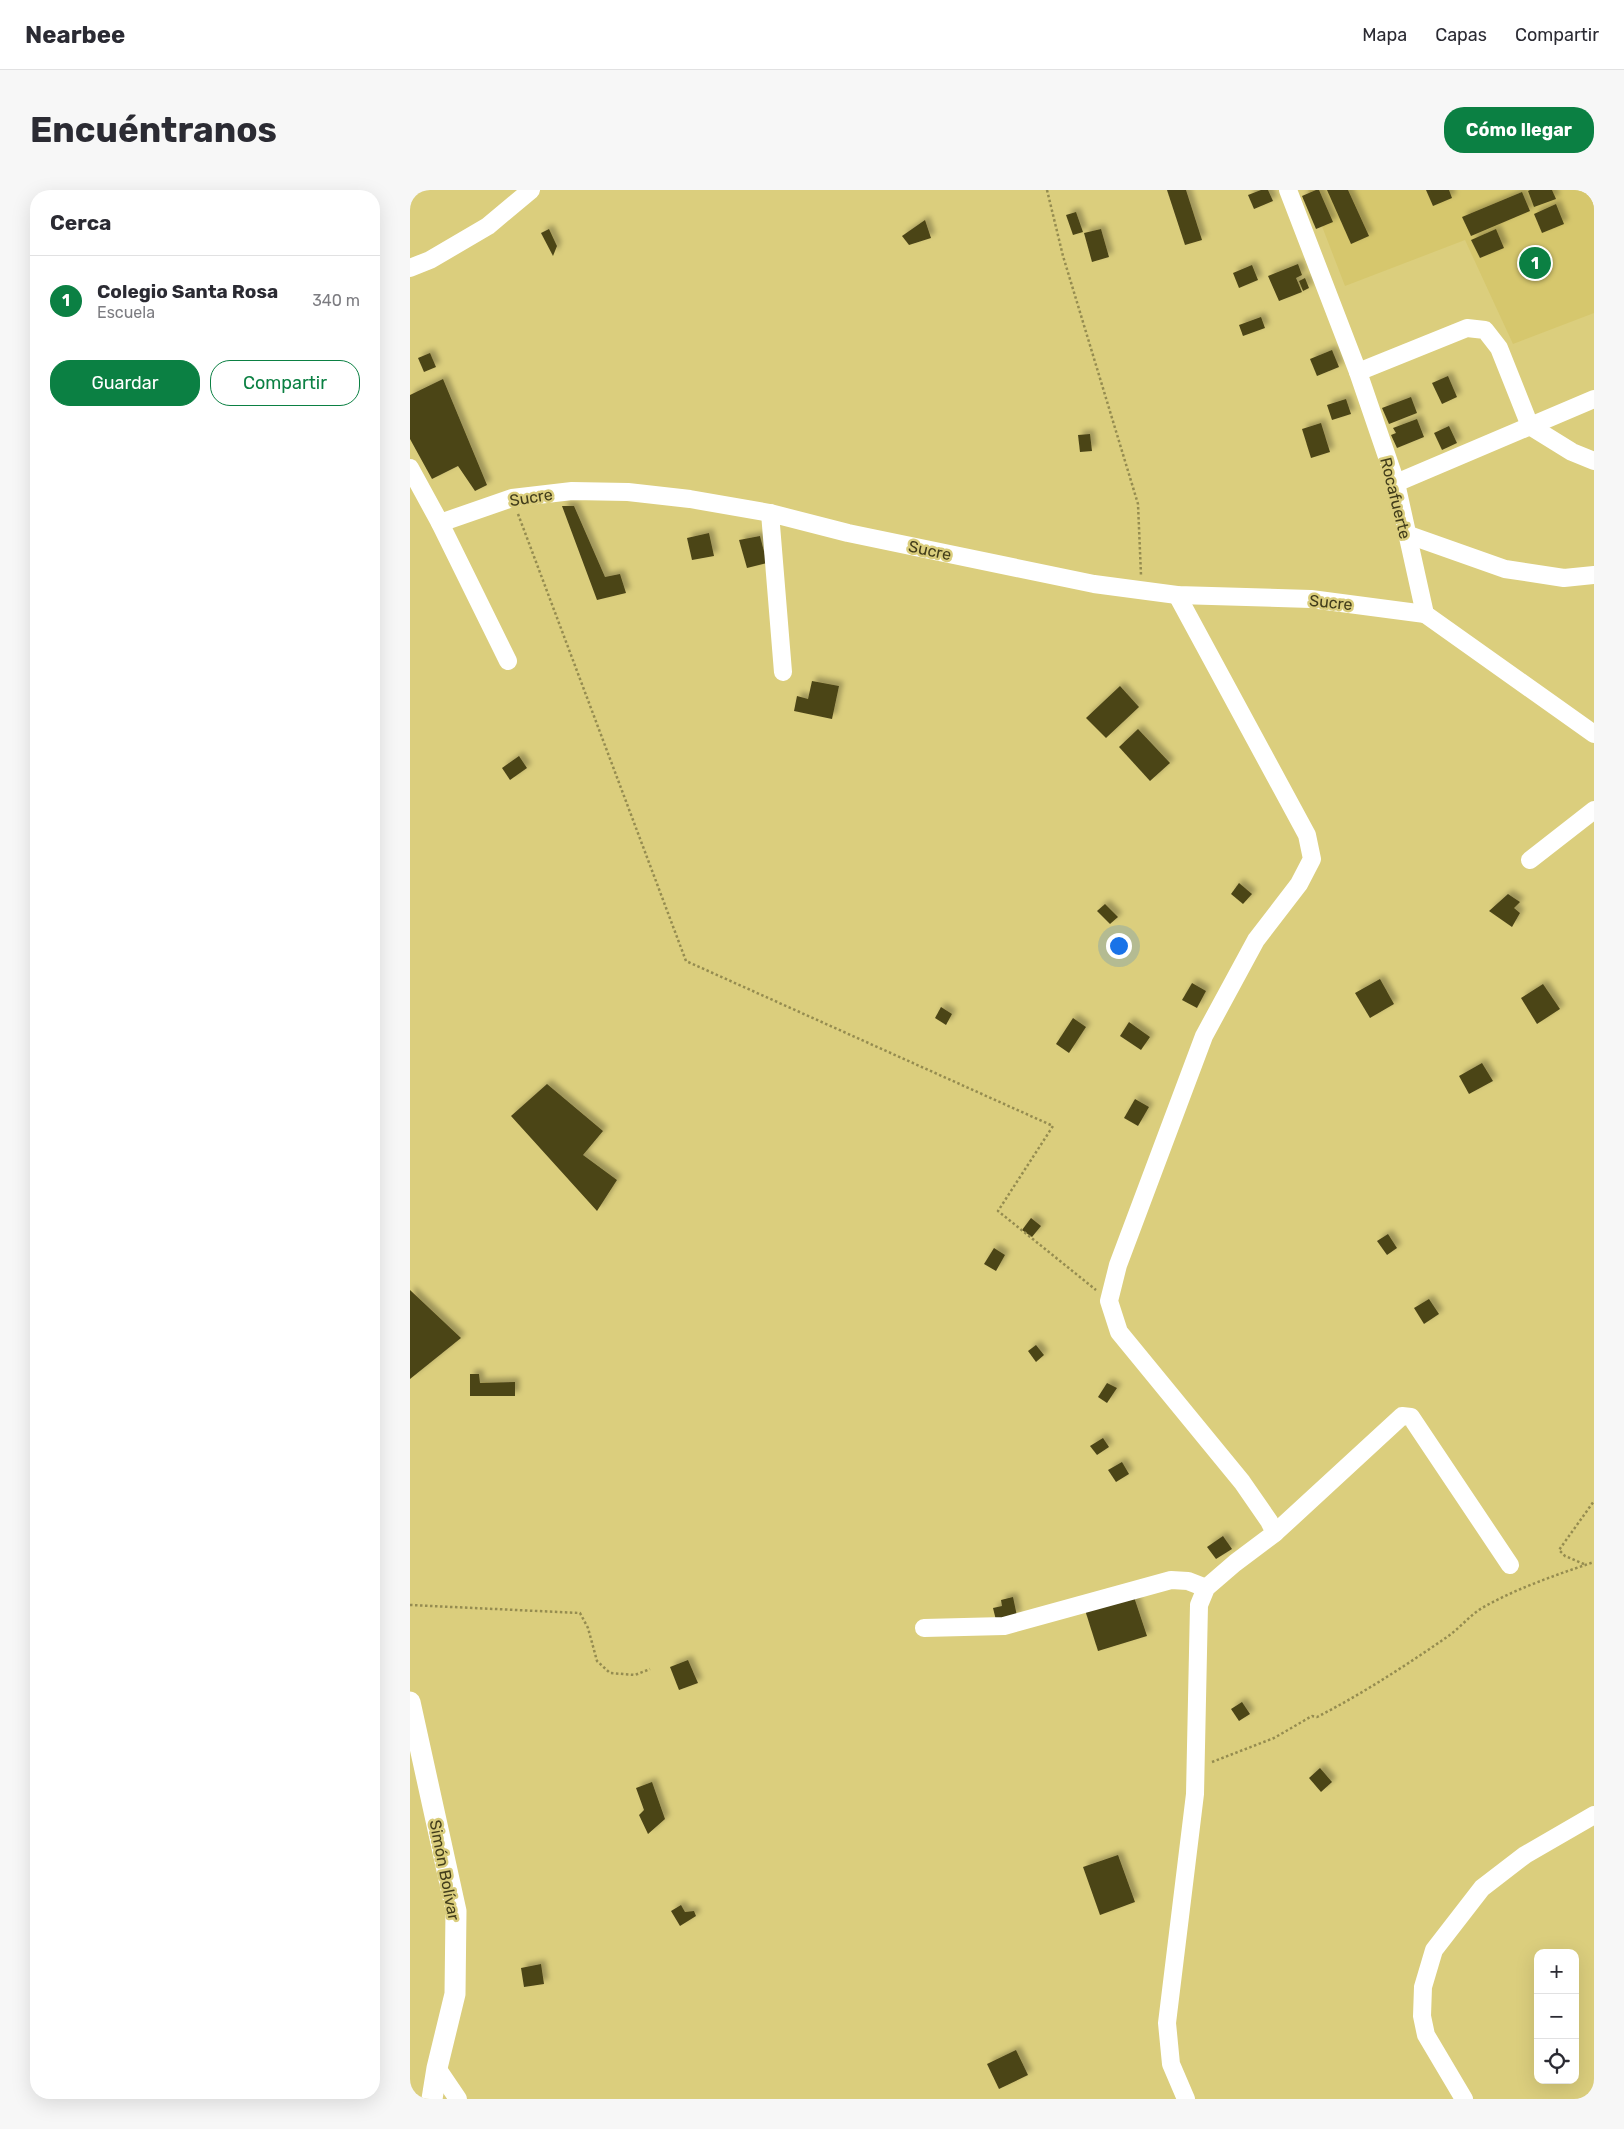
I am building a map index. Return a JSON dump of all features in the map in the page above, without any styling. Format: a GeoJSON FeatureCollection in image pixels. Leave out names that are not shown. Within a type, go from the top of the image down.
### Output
{"type":"FeatureCollection","features":[{"type":"Feature","properties":{"kind":"street"},"geometry":{"type":"LineString","coordinates":[[410,268],[430,260],[488,226],[531,190]]}},
{"type":"Feature","properties":{"kind":"street","name":"Rocafuerte"},"geometry":{"type":"LineString","coordinates":[[1288,190],[1358,372],[1396,483],[1425,614]]}},
{"type":"Feature","properties":{"kind":"street"},"geometry":{"type":"LineString","coordinates":[[1358,372],[1467,328],[1485,330],[1499,348],[1530,426],[1572,452],[1594,460]]}},
{"type":"Feature","properties":{"kind":"street"},"geometry":{"type":"LineString","coordinates":[[1396,483],[1594,398]]}},
{"type":"Feature","properties":{"kind":"street"},"geometry":{"type":"LineString","coordinates":[[410,468],[440,523],[508,660]]}},
{"type":"Feature","properties":{"kind":"street","name":"Sucre"},"geometry":{"type":"LineString","coordinates":[[440,523],[512,498],[572,491],[628,492],[690,499],[770,513],[848,532],[1094,584],[1177,595],[1311,599],[1425,614]]}},
{"type":"Feature","properties":{"kind":"street"},"geometry":{"type":"LineString","coordinates":[[770,513],[783,672]]}},
{"type":"Feature","properties":{"kind":"street"},"geometry":{"type":"LineString","coordinates":[[1406,534],[1505,569],[1564,578],[1594,575]]}},
{"type":"Feature","properties":{"kind":"street"},"geometry":{"type":"LineString","coordinates":[[1177,595],[1307,835],[1312,859],[1299,884],[1256,940],[1204,1036],[1118,1265],[1109,1301],[1119,1332],[1242,1482],[1275,1533]]}},
{"type":"Feature","properties":{"kind":"street"},"geometry":{"type":"LineString","coordinates":[[1425,614],[1594,734]]}},
{"type":"Feature","properties":{"kind":"street"},"geometry":{"type":"LineString","coordinates":[[1530,860],[1594,810]]}},
{"type":"Feature","properties":{"kind":"street"},"geometry":{"type":"LineString","coordinates":[[1186,2099],[1171,2064],[1167,2023],[1195,1794],[1199,1605],[1206,1588],[1235,1562],[1275,1533],[1402,1416],[1411,1417],[1510,1565]]}},
{"type":"Feature","properties":{"kind":"street"},"geometry":{"type":"LineString","coordinates":[[924,1628],[1004,1626],[1171,1580],[1188,1581],[1206,1588]]}},
{"type":"Feature","properties":{"kind":"street","name":"Simón Bolívar"},"geometry":{"type":"LineString","coordinates":[[410,1702],[456,1911],[455,1994],[437,2068],[432,2099]]}},
{"type":"Feature","properties":{"kind":"street"},"geometry":{"type":"LineString","coordinates":[[1464,2099],[1426,2035],[1422,2016],[1423,1987],[1434,1950],[1482,1888],[1525,1856],[1594,1815]]}},
{"type":"Feature","properties":{"kind":"street"},"geometry":{"type":"LineString","coordinates":[[437,2068],[458,2099]]}},
{"type":"Feature","properties":{"kind":"path"},"geometry":{"type":"LineString","coordinates":[[1047,190],[1063,256],[1138,504],[1142,590]]}},
{"type":"Feature","properties":{"kind":"path"},"geometry":{"type":"LineString","coordinates":[[512,498],[686,961],[1053,1126],[998,1211],[1109,1301]]}},
{"type":"Feature","properties":{"kind":"path"},"geometry":{"type":"LineString","coordinates":[[1585,1565],[1565,1556],[1559,1550],[1594,1502]]}},
{"type":"Feature","properties":{"kind":"path"},"geometry":{"type":"LineString","coordinates":[[1195,1769],[1274,1738],[1312,1716],[1317,1717],[1339,1706],[1411,1662],[1456,1631],[1480,1609],[1543,1578],[1594,1562]]}},
{"type":"Feature","properties":{"kind":"path"},"geometry":{"type":"LineString","coordinates":[[410,1605],[580,1613],[588,1628],[597,1661],[610,1673],[635,1675],[650,1669]]}},
{"type":"Feature","properties":{"kind":"shaded area"},"geometry":{"type":"Polygon","coordinates":[[[1308,190],[1594,190],[1594,313],[1513,344],[1465,240],[1345,286],[1308,190]]]}},
{"type":"Feature","properties":{"kind":"building"},"geometry":{"type":"Polygon","coordinates":[[[1167,190],[1186,190],[1202,240],[1185,245],[1167,190]]]}},
{"type":"Feature","properties":{"kind":"building"},"geometry":{"type":"Polygon","coordinates":[[[1261,190],[1268,190],[1273,201],[1254,209],[1248,195],[1261,190]]]}},
{"type":"Feature","properties":{"kind":"building"},"geometry":{"type":"Polygon","coordinates":[[[1319,190],[1333,222],[1316,229],[1302,196],[1319,190]]]}},
{"type":"Feature","properties":{"kind":"building"},"geometry":{"type":"Polygon","coordinates":[[[1327,190],[1348,190],[1369,236],[1351,244],[1327,190]]]}},
{"type":"Feature","properties":{"kind":"building"},"geometry":{"type":"Polygon","coordinates":[[[1426,190],[1449,190],[1452,198],[1433,206],[1426,190]]]}},
{"type":"Feature","properties":{"kind":"building"},"geometry":{"type":"Polygon","coordinates":[[[1552,190],[1556,199],[1534,207],[1528,191],[1552,190]]]}},
{"type":"Feature","properties":{"kind":"building"},"geometry":{"type":"Polygon","coordinates":[[[1522,192],[1530,211],[1471,236],[1462,217],[1522,192]]]}},
{"type":"Feature","properties":{"kind":"building"},"geometry":{"type":"Polygon","coordinates":[[[1556,204],[1564,224],[1542,233],[1534,214],[1556,204]]]}},
{"type":"Feature","properties":{"kind":"building"},"geometry":{"type":"Polygon","coordinates":[[[1076,212],[1083,232],[1073,235],[1066,215],[1076,212]]]}},
{"type":"Feature","properties":{"kind":"building"},"geometry":{"type":"Polygon","coordinates":[[[925,220],[931,238],[909,245],[902,236],[925,220]]]}},
{"type":"Feature","properties":{"kind":"building"},"geometry":{"type":"Polygon","coordinates":[[[549,229],[557,246],[553,256],[541,233],[549,229]]]}},
{"type":"Feature","properties":{"kind":"building"},"geometry":{"type":"Polygon","coordinates":[[[1101,229],[1109,257],[1092,262],[1084,233],[1101,229]]]}},
{"type":"Feature","properties":{"kind":"building"},"geometry":{"type":"Polygon","coordinates":[[[1496,229],[1504,248],[1480,258],[1471,240],[1496,229]]]}},
{"type":"Feature","properties":{"kind":"building"},"geometry":{"type":"Polygon","coordinates":[[[1298,264],[1302,275],[1296,278],[1302,292],[1279,301],[1268,276],[1298,264]]]}},
{"type":"Feature","properties":{"kind":"building"},"geometry":{"type":"Polygon","coordinates":[[[1252,265],[1258,280],[1239,288],[1233,273],[1252,265]]]}},
{"type":"Feature","properties":{"kind":"building"},"geometry":{"type":"Polygon","coordinates":[[[1305,278],[1309,288],[1303,291],[1299,281],[1305,278]]]}},
{"type":"Feature","properties":{"kind":"building"},"geometry":{"type":"Polygon","coordinates":[[[1261,317],[1265,328],[1243,336],[1239,325],[1261,317]]]}},
{"type":"Feature","properties":{"kind":"building"},"geometry":{"type":"Polygon","coordinates":[[[1332,350],[1339,367],[1317,376],[1310,359],[1332,350]]]}},
{"type":"Feature","properties":{"kind":"building"},"geometry":{"type":"Polygon","coordinates":[[[430,353],[436,367],[424,372],[418,358],[430,353]]]}},
{"type":"Feature","properties":{"kind":"building"},"geometry":{"type":"Polygon","coordinates":[[[1448,376],[1457,397],[1442,404],[1432,383],[1448,376]]]}},
{"type":"Feature","properties":{"kind":"building"},"geometry":{"type":"Polygon","coordinates":[[[443,379],[487,485],[475,491],[458,466],[432,479],[410,439],[410,395],[443,379]]]}},
{"type":"Feature","properties":{"kind":"building"},"geometry":{"type":"Polygon","coordinates":[[[1411,397],[1417,413],[1389,424],[1382,408],[1411,397]]]}},
{"type":"Feature","properties":{"kind":"building"},"geometry":{"type":"Polygon","coordinates":[[[1346,399],[1351,414],[1332,420],[1327,405],[1346,399]]]}},
{"type":"Feature","properties":{"kind":"building"},"geometry":{"type":"Polygon","coordinates":[[[1417,419],[1424,437],[1397,448],[1391,435],[1396,433],[1393,428],[1417,419]]]}},
{"type":"Feature","properties":{"kind":"building"},"geometry":{"type":"Polygon","coordinates":[[[1321,423],[1330,452],[1311,458],[1302,429],[1321,423]]]}},
{"type":"Feature","properties":{"kind":"building"},"geometry":{"type":"Polygon","coordinates":[[[1449,426],[1457,443],[1442,450],[1434,433],[1449,426]]]}},
{"type":"Feature","properties":{"kind":"building"},"geometry":{"type":"Polygon","coordinates":[[[1090,434],[1092,451],[1080,452],[1078,435],[1090,434]]]}},
{"type":"Feature","properties":{"kind":"building"},"geometry":{"type":"Polygon","coordinates":[[[562,506],[574,506],[605,577],[620,574],[626,593],[597,600],[562,506]]]}},
{"type":"Feature","properties":{"kind":"building"},"geometry":{"type":"Polygon","coordinates":[[[709,533],[714,556],[692,560],[687,538],[709,533]]]}},
{"type":"Feature","properties":{"kind":"building"},"geometry":{"type":"Polygon","coordinates":[[[760,536],[767,563],[747,568],[739,540],[760,536]]]}},
{"type":"Feature","properties":{"kind":"building"},"geometry":{"type":"Polygon","coordinates":[[[812,681],[839,686],[832,719],[794,711],[797,696],[808,699],[812,681]]]}},
{"type":"Feature","properties":{"kind":"building"},"geometry":{"type":"Polygon","coordinates":[[[1120,686],[1139,707],[1106,738],[1086,718],[1120,686]]]}},
{"type":"Feature","properties":{"kind":"building"},"geometry":{"type":"Polygon","coordinates":[[[1138,729],[1170,763],[1150,781],[1119,747],[1138,729]]]}},
{"type":"Feature","properties":{"kind":"building"},"geometry":{"type":"Polygon","coordinates":[[[519,756],[527,768],[510,780],[502,768],[519,756]]]}},
{"type":"Feature","properties":{"kind":"building"},"geometry":{"type":"Polygon","coordinates":[[[1239,883],[1252,894],[1243,904],[1231,894],[1239,883]]]}},
{"type":"Feature","properties":{"kind":"building"},"geometry":{"type":"Polygon","coordinates":[[[1508,894],[1520,902],[1514,908],[1520,913],[1512,927],[1489,911],[1508,894]]]}},
{"type":"Feature","properties":{"kind":"building"},"geometry":{"type":"Polygon","coordinates":[[[1105,904],[1118,917],[1110,924],[1097,911],[1105,904]]]}},
{"type":"Feature","properties":{"kind":"building"},"geometry":{"type":"Polygon","coordinates":[[[1380,979],[1394,1004],[1370,1018],[1355,993],[1380,979]]]}},
{"type":"Feature","properties":{"kind":"building"},"geometry":{"type":"Polygon","coordinates":[[[1192,983],[1206,991],[1197,1008],[1182,1000],[1192,983]]]}},
{"type":"Feature","properties":{"kind":"building"},"geometry":{"type":"Polygon","coordinates":[[[1543,984],[1560,1009],[1537,1024],[1521,998],[1543,984]]]}},
{"type":"Feature","properties":{"kind":"building"},"geometry":{"type":"Polygon","coordinates":[[[941,1007],[952,1014],[946,1025],[935,1018],[941,1007]]]}},
{"type":"Feature","properties":{"kind":"building"},"geometry":{"type":"Polygon","coordinates":[[[1073,1018],[1086,1027],[1069,1053],[1056,1044],[1073,1018]]]}},
{"type":"Feature","properties":{"kind":"building"},"geometry":{"type":"Polygon","coordinates":[[[1129,1022],[1150,1037],[1141,1050],[1120,1036],[1129,1022]]]}},
{"type":"Feature","properties":{"kind":"building"},"geometry":{"type":"Polygon","coordinates":[[[1482,1063],[1493,1081],[1469,1094],[1459,1076],[1482,1063]]]}},
{"type":"Feature","properties":{"kind":"building"},"geometry":{"type":"Polygon","coordinates":[[[547,1084],[603,1131],[583,1155],[617,1180],[597,1211],[511,1116],[547,1084]]]}},
{"type":"Feature","properties":{"kind":"building"},"geometry":{"type":"Polygon","coordinates":[[[1135,1099],[1149,1107],[1138,1126],[1124,1118],[1135,1099]]]}},
{"type":"Feature","properties":{"kind":"building"},"geometry":{"type":"Polygon","coordinates":[[[1031,1218],[1041,1226],[1032,1237],[1022,1230],[1031,1218]]]}},
{"type":"Feature","properties":{"kind":"building"},"geometry":{"type":"Polygon","coordinates":[[[1388,1234],[1397,1248],[1387,1255],[1377,1241],[1388,1234]]]}},
{"type":"Feature","properties":{"kind":"building"},"geometry":{"type":"Polygon","coordinates":[[[994,1248],[1005,1255],[996,1271],[984,1264],[994,1248]]]}},
{"type":"Feature","properties":{"kind":"building"},"geometry":{"type":"Polygon","coordinates":[[[410,1290],[461,1338],[410,1379],[410,1290]]]}},
{"type":"Feature","properties":{"kind":"building"},"geometry":{"type":"Polygon","coordinates":[[[1429,1299],[1439,1314],[1424,1324],[1414,1308],[1429,1299]]]}},
{"type":"Feature","properties":{"kind":"building"},"geometry":{"type":"Polygon","coordinates":[[[1036,1345],[1044,1355],[1036,1362],[1028,1351],[1036,1345]]]}},
{"type":"Feature","properties":{"kind":"building"},"geometry":{"type":"Polygon","coordinates":[[[470,1374],[479,1374],[480,1383],[515,1382],[515,1396],[470,1396],[470,1374]]]}},
{"type":"Feature","properties":{"kind":"building"},"geometry":{"type":"Polygon","coordinates":[[[1107,1383],[1117,1388],[1107,1403],[1098,1397],[1107,1383]]]}},
{"type":"Feature","properties":{"kind":"building"},"geometry":{"type":"Polygon","coordinates":[[[1103,1438],[1109,1447],[1097,1455],[1090,1446],[1103,1438]]]}},
{"type":"Feature","properties":{"kind":"building"},"geometry":{"type":"Polygon","coordinates":[[[1122,1462],[1129,1474],[1116,1482],[1108,1470],[1122,1462]]]}},
{"type":"Feature","properties":{"kind":"building"},"geometry":{"type":"Polygon","coordinates":[[[1223,1536],[1232,1549],[1216,1559],[1207,1547],[1223,1536]]]}},
{"type":"Feature","properties":{"kind":"building"},"geometry":{"type":"Polygon","coordinates":[[[1133,1594],[1147,1636],[1098,1651],[1085,1610],[1133,1594]]]}},
{"type":"Feature","properties":{"kind":"building"},"geometry":{"type":"Polygon","coordinates":[[[1013,1597],[1017,1616],[996,1620],[993,1608],[1002,1606],[1001,1600],[1013,1597]]]}},
{"type":"Feature","properties":{"kind":"building"},"geometry":{"type":"Polygon","coordinates":[[[688,1660],[698,1683],[679,1690],[670,1667],[688,1660]]]}},
{"type":"Feature","properties":{"kind":"building"},"geometry":{"type":"Polygon","coordinates":[[[1242,1702],[1250,1714],[1239,1721],[1231,1709],[1242,1702]]]}},
{"type":"Feature","properties":{"kind":"building"},"geometry":{"type":"Polygon","coordinates":[[[1320,1768],[1332,1782],[1321,1792],[1309,1778],[1320,1768]]]}},
{"type":"Feature","properties":{"kind":"building"},"geometry":{"type":"Polygon","coordinates":[[[652,1782],[665,1819],[648,1834],[639,1815],[644,1810],[636,1788],[652,1782]]]}},
{"type":"Feature","properties":{"kind":"building"},"geometry":{"type":"Polygon","coordinates":[[[1118,1855],[1135,1902],[1100,1915],[1083,1867],[1118,1855]]]}},
{"type":"Feature","properties":{"kind":"building"},"geometry":{"type":"Polygon","coordinates":[[[681,1905],[685,1912],[694,1911],[696,1916],[680,1926],[671,1911],[681,1905]]]}},
{"type":"Feature","properties":{"kind":"building"},"geometry":{"type":"Polygon","coordinates":[[[541,1964],[544,1984],[524,1987],[521,1968],[541,1964]]]}},
{"type":"Feature","properties":{"kind":"building"},"geometry":{"type":"Polygon","coordinates":[[[1016,2050],[1028,2075],[999,2089],[987,2064],[1016,2050]]]}},
{"type":"Feature","properties":{"kind":"place","name":"Colegio Santa Rosa"},"geometry":{"type":"Point","coordinates":[1535,263]}}]}
